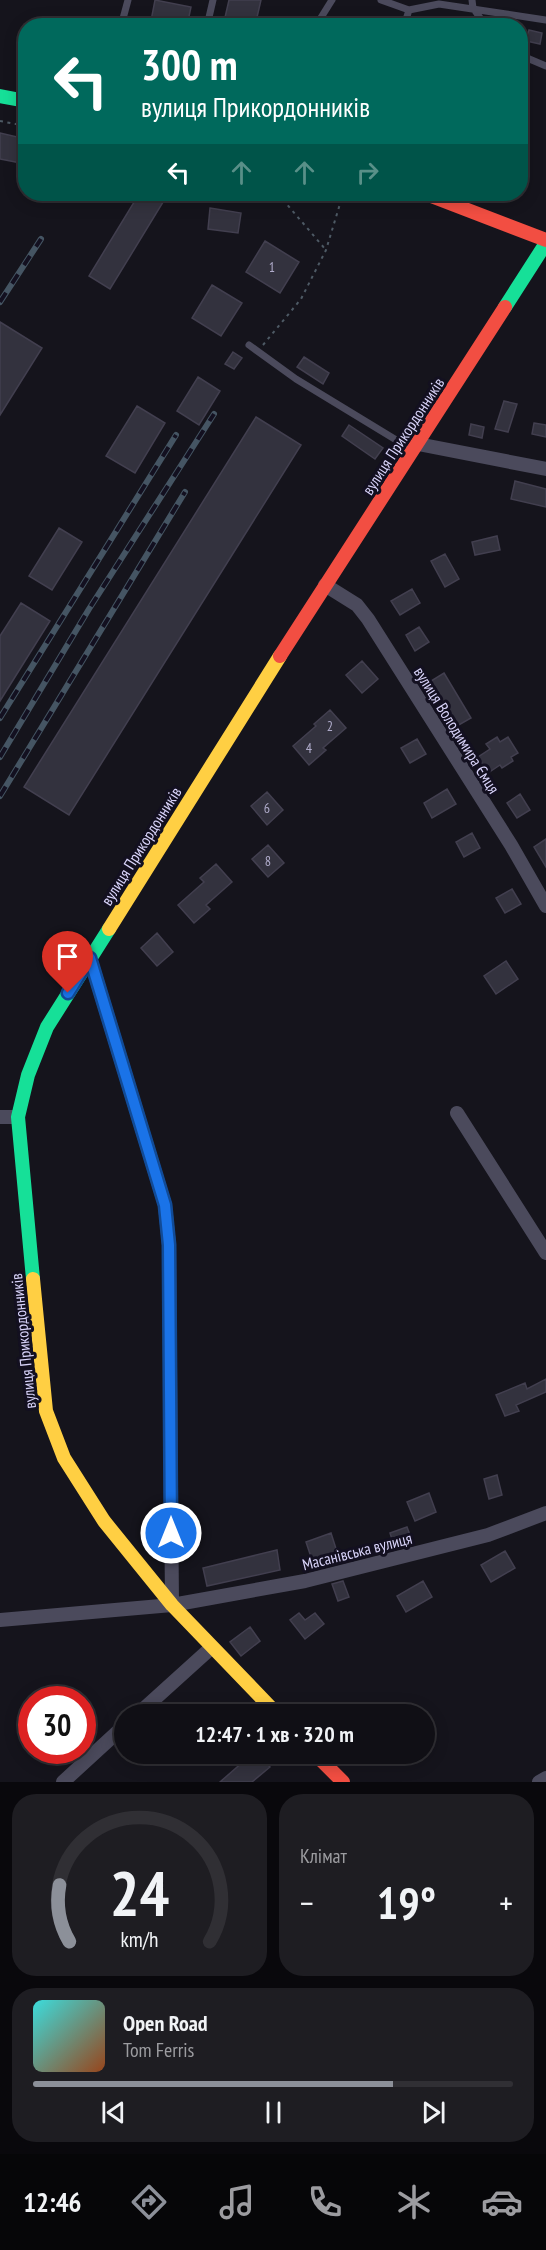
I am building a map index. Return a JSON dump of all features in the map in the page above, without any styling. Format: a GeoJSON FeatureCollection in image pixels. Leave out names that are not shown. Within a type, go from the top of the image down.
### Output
{"type":"FeatureCollection","features":[{"type":"Feature","properties":{"kind":"street"},"geometry":{"type":"LineString","coordinates":[[0,96],[18,99]]}},
{"type":"Feature","properties":{"kind":"street"},"geometry":{"type":"LineString","coordinates":[[444,201],[546,241]]}},
{"type":"Feature","properties":{"kind":"street","name":"вулиця Прикордонників"},"geometry":{"type":"LineString","coordinates":[[267,1704],[172,1605],[104,1521],[64,1458],[46,1411],[18,1117],[28,1075],[46,1027],[325,585],[416,447],[546,241]]}},
{"type":"Feature","properties":{"kind":"street"},"geometry":{"type":"LineString","coordinates":[[416,447],[546,469]]}},
{"type":"Feature","properties":{"kind":"street","name":"вулиця Володимира Ємця"},"geometry":{"type":"LineString","coordinates":[[325,585],[357,605],[368,619],[511,845],[546,906]]}},
{"type":"Feature","properties":{"kind":"street"},"geometry":{"type":"LineString","coordinates":[[90,958],[165,1205],[169,1245],[172,1605]]}},
{"type":"Feature","properties":{"kind":"street"},"geometry":{"type":"LineString","coordinates":[[457,1113],[546,1253]]}},
{"type":"Feature","properties":{"kind":"street"},"geometry":{"type":"LineString","coordinates":[[0,1118],[18,1117]]}},
{"type":"Feature","properties":{"kind":"street","name":"Масанівська вулиця"},"geometry":{"type":"LineString","coordinates":[[0,1620],[172,1605],[305,1581],[488,1535],[546,1513]]}},
{"type":"Feature","properties":{"kind":"street"},"geometry":{"type":"LineString","coordinates":[[149,1704],[212,1648]]}},
{"type":"Feature","properties":{"kind":"street"},"geometry":{"type":"LineString","coordinates":[[63,1782],[114,1735]]}},
{"type":"Feature","properties":{"kind":"street"},"geometry":{"type":"LineString","coordinates":[[325,1764],[343,1782]]}},
{"type":"Feature","properties":{"kind":"street"},"geometry":{"type":"LineString","coordinates":[[539,1782],[546,1778]]}},
{"type":"Feature","properties":{"kind":"lane"},"geometry":{"type":"LineString","coordinates":[[123,18],[128,0]]}},
{"type":"Feature","properties":{"kind":"lane"},"geometry":{"type":"LineString","coordinates":[[209,18],[213,0]]}},
{"type":"Feature","properties":{"kind":"lane"},"geometry":{"type":"LineString","coordinates":[[321,18],[332,0]]}},
{"type":"Feature","properties":{"kind":"lane"},"geometry":{"type":"LineString","coordinates":[[381,0],[409,10],[439,4],[472,4],[546,20]]}},
{"type":"Feature","properties":{"kind":"lane"},"geometry":{"type":"LineString","coordinates":[[472,4],[481,18]]}},
{"type":"Feature","properties":{"kind":"lane"},"geometry":{"type":"LineString","coordinates":[[406,18],[409,10]]}},
{"type":"Feature","properties":{"kind":"lane"},"geometry":{"type":"LineString","coordinates":[[528,58],[546,66]]}},
{"type":"Feature","properties":{"kind":"lane"},"geometry":{"type":"LineString","coordinates":[[249,345],[296,379],[416,447]]}},
{"type":"Feature","properties":{"kind":"path"},"geometry":{"type":"LineString","coordinates":[[0,121],[18,124]]}},
{"type":"Feature","properties":{"kind":"path"},"geometry":{"type":"LineString","coordinates":[[284,201],[326,250]]}},
{"type":"Feature","properties":{"kind":"path"},"geometry":{"type":"LineString","coordinates":[[258,351],[301,299],[326,250],[341,201]]}},
{"type":"Feature","properties":{"kind":"building"},"geometry":{"type":"Polygon","coordinates":[[[155,0],[191,7],[189,18],[152,18],[155,0]]]}},
{"type":"Feature","properties":{"kind":"building"},"geometry":{"type":"Polygon","coordinates":[[[229,0],[261,0],[257,18],[225,18],[229,0]]]}},
{"type":"Feature","properties":{"kind":"building"},"geometry":{"type":"Polygon","coordinates":[[[529,30],[542,33],[540,44],[528,41],[529,30]]]}},
{"type":"Feature","properties":{"kind":"building"},"geometry":{"type":"Polygon","coordinates":[[[0,133],[18,137],[18,162],[0,159],[0,133]]]}},
{"type":"Feature","properties":{"kind":"building"},"geometry":{"type":"Polygon","coordinates":[[[135,201],[164,201],[110,289],[89,276],[135,201]]]}},
{"type":"Feature","properties":{"kind":"building"},"geometry":{"type":"Polygon","coordinates":[[[210,208],[241,213],[238,233],[208,229],[210,208]]]}},
{"type":"Feature","properties":{"kind":"building"},"geometry":{"type":"Polygon","coordinates":[[[265,241],[299,262],[280,293],[246,272],[265,241]]]}},
{"type":"Feature","properties":{"kind":"building"},"geometry":{"type":"Polygon","coordinates":[[[212,285],[242,303],[221,336],[192,318],[212,285]]]}},
{"type":"Feature","properties":{"kind":"building"},"geometry":{"type":"Polygon","coordinates":[[[0,322],[42,348],[0,415],[0,322]]]}},
{"type":"Feature","properties":{"kind":"building"},"geometry":{"type":"Polygon","coordinates":[[[233,352],[242,358],[234,369],[225,364],[233,352]]]}},
{"type":"Feature","properties":{"kind":"building"},"geometry":{"type":"Polygon","coordinates":[[[304,357],[329,373],[323,384],[297,367],[304,357]]]}},
{"type":"Feature","properties":{"kind":"building"},"geometry":{"type":"Polygon","coordinates":[[[198,377],[220,391],[199,425],[177,411],[198,377]]]}},
{"type":"Feature","properties":{"kind":"building"},"geometry":{"type":"Polygon","coordinates":[[[504,401],[517,404],[508,432],[495,429],[504,401]]]}},
{"type":"Feature","properties":{"kind":"building"},"geometry":{"type":"Polygon","coordinates":[[[137,406],[165,423],[135,473],[106,456],[137,406]]]}},
{"type":"Feature","properties":{"kind":"building"},"geometry":{"type":"Polygon","coordinates":[[[256,417],[301,445],[69,815],[24,787],[256,417]]]}},
{"type":"Feature","properties":{"kind":"building"},"geometry":{"type":"Polygon","coordinates":[[[534,423],[546,425],[546,437],[532,434],[534,423]]]}},
{"type":"Feature","properties":{"kind":"building"},"geometry":{"type":"Polygon","coordinates":[[[471,424],[484,427],[482,438],[469,435],[471,424]]]}},
{"type":"Feature","properties":{"kind":"building"},"geometry":{"type":"Polygon","coordinates":[[[349,425],[383,448],[375,459],[342,436],[349,425]]]}},
{"type":"Feature","properties":{"kind":"building"},"geometry":{"type":"Polygon","coordinates":[[[515,481],[546,489],[546,507],[511,499],[515,481]]]}},
{"type":"Feature","properties":{"kind":"building"},"geometry":{"type":"Polygon","coordinates":[[[59,528],[82,542],[52,590],[29,576],[59,528]]]}},
{"type":"Feature","properties":{"kind":"building"},"geometry":{"type":"Polygon","coordinates":[[[497,536],[500,550],[475,555],[472,542],[497,536]]]}},
{"type":"Feature","properties":{"kind":"building"},"geometry":{"type":"Polygon","coordinates":[[[445,554],[459,579],[445,587],[431,561],[445,554]]]}},
{"type":"Feature","properties":{"kind":"building"},"geometry":{"type":"Polygon","coordinates":[[[412,589],[420,603],[400,615],[391,601],[412,589]]]}},
{"type":"Feature","properties":{"kind":"building"},"geometry":{"type":"Polygon","coordinates":[[[21,603],[50,621],[0,701],[0,636],[21,603]]]}},
{"type":"Feature","properties":{"kind":"building"},"geometry":{"type":"Polygon","coordinates":[[[419,627],[429,642],[415,651],[406,635],[419,627]]]}},
{"type":"Feature","properties":{"kind":"building"},"geometry":{"type":"Polygon","coordinates":[[[362,661],[378,679],[362,693],[346,675],[362,661]]]}},
{"type":"Feature","properties":{"kind":"building"},"geometry":{"type":"Polygon","coordinates":[[[444,673],[471,718],[457,726],[431,681],[444,673]]]}},
{"type":"Feature","properties":{"kind":"building"},"geometry":{"type":"Polygon","coordinates":[[[330,710],[346,728],[323,748],[326,750],[309,765],[293,746],[330,710]]]}},
{"type":"Feature","properties":{"kind":"building"},"geometry":{"type":"Polygon","coordinates":[[[497,737],[500,742],[508,737],[518,753],[511,757],[513,761],[502,768],[500,765],[488,773],[478,757],[490,749],[486,744],[497,737]]]}},
{"type":"Feature","properties":{"kind":"building"},"geometry":{"type":"Polygon","coordinates":[[[417,739],[426,754],[410,763],[401,748],[417,739]]]}},
{"type":"Feature","properties":{"kind":"building"},"geometry":{"type":"Polygon","coordinates":[[[447,789],[456,804],[432,818],[424,803],[447,789]]]}},
{"type":"Feature","properties":{"kind":"building"},"geometry":{"type":"Polygon","coordinates":[[[267,792],[283,810],[267,825],[251,806],[267,792]]]}},
{"type":"Feature","properties":{"kind":"building"},"geometry":{"type":"Polygon","coordinates":[[[520,794],[530,810],[517,818],[507,803],[520,794]]]}},
{"type":"Feature","properties":{"kind":"building"},"geometry":{"type":"Polygon","coordinates":[[[472,833],[480,848],[464,857],[456,842],[472,833]]]}},
{"type":"Feature","properties":{"kind":"building"},"geometry":{"type":"Polygon","coordinates":[[[546,839],[546,867],[534,847],[546,839]]]}},
{"type":"Feature","properties":{"kind":"building"},"geometry":{"type":"Polygon","coordinates":[[[268,845],[284,863],[268,877],[252,859],[268,845]]]}},
{"type":"Feature","properties":{"kind":"building"},"geometry":{"type":"Polygon","coordinates":[[[216,864],[232,882],[206,905],[210,909],[194,923],[178,905],[204,882],[200,878],[216,864]]]}},
{"type":"Feature","properties":{"kind":"building"},"geometry":{"type":"Polygon","coordinates":[[[512,889],[521,904],[505,913],[496,898],[512,889]]]}},
{"type":"Feature","properties":{"kind":"building"},"geometry":{"type":"Polygon","coordinates":[[[157,933],[173,952],[157,966],[141,948],[157,933]]]}},
{"type":"Feature","properties":{"kind":"building"},"geometry":{"type":"Polygon","coordinates":[[[506,961],[518,979],[496,994],[484,976],[506,961]]]}},
{"type":"Feature","properties":{"kind":"building"},"geometry":{"type":"Polygon","coordinates":[[[546,1379],[546,1392],[516,1405],[519,1411],[505,1416],[496,1395],[525,1383],[527,1389],[546,1379]]]}},
{"type":"Feature","properties":{"kind":"building"},"geometry":{"type":"Polygon","coordinates":[[[497,1475],[502,1495],[489,1499],[484,1479],[497,1475]]]}},
{"type":"Feature","properties":{"kind":"building"},"geometry":{"type":"Polygon","coordinates":[[[429,1493],[436,1512],[415,1521],[407,1502],[429,1493]]]}},
{"type":"Feature","properties":{"kind":"building"},"geometry":{"type":"Polygon","coordinates":[[[407,1527],[412,1540],[394,1546],[390,1533],[407,1527]]]}},
{"type":"Feature","properties":{"kind":"building"},"geometry":{"type":"Polygon","coordinates":[[[331,1533],[339,1558],[314,1566],[306,1542],[331,1533]]]}},
{"type":"Feature","properties":{"kind":"building"},"geometry":{"type":"Polygon","coordinates":[[[277,1550],[280,1570],[207,1586],[203,1568],[277,1550]]]}},
{"type":"Feature","properties":{"kind":"building"},"geometry":{"type":"Polygon","coordinates":[[[505,1551],[515,1568],[491,1582],[481,1565],[505,1551]]]}},
{"type":"Feature","properties":{"kind":"building"},"geometry":{"type":"Polygon","coordinates":[[[343,1581],[349,1597],[338,1601],[332,1584],[343,1581]]]}},
{"type":"Feature","properties":{"kind":"building"},"geometry":{"type":"Polygon","coordinates":[[[423,1581],[432,1597],[406,1612],[397,1596],[423,1581]]]}},
{"type":"Feature","properties":{"kind":"building"},"geometry":{"type":"Polygon","coordinates":[[[299,1613],[305,1620],[315,1613],[324,1624],[305,1639],[290,1620],[299,1613]]]}},
{"type":"Feature","properties":{"kind":"building"},"geometry":{"type":"Polygon","coordinates":[[[250,1627],[260,1641],[241,1656],[230,1642],[250,1627]]]}},
{"type":"Feature","properties":{"kind":"building"},"geometry":{"type":"Polygon","coordinates":[[[241,1764],[267,1764],[270,1767],[252,1782],[220,1782],[241,1764]]]}},
{"type":"Feature","properties":{"kind":"railway"},"geometry":{"type":"LineString","coordinates":[[0,302],[41,239]]}},
{"type":"Feature","properties":{"kind":"railway"},"geometry":{"type":"LineString","coordinates":[[0,757],[89,609],[214,414]]}},
{"type":"Feature","properties":{"kind":"railway"},"geometry":{"type":"LineString","coordinates":[[0,718],[176,435]]}},
{"type":"Feature","properties":{"kind":"railway"},"geometry":{"type":"LineString","coordinates":[[0,796],[185,492]]}},
{"type":"Feature","properties":{"kind":"traffic: fast"},"geometry":{"type":"LineString","coordinates":[[0,96],[18,99]]}},
{"type":"Feature","properties":{"kind":"traffic: fast"},"geometry":{"type":"LineString","coordinates":[[505,307],[546,243]]}},
{"type":"Feature","properties":{"kind":"traffic: fast"},"geometry":{"type":"LineString","coordinates":[[33,1279],[18,1117],[28,1075],[47,1027],[109,929]]}},
{"type":"Feature","properties":{"kind":"traffic: slow"},"geometry":{"type":"LineString","coordinates":[[109,929],[280,656]]}},
{"type":"Feature","properties":{"kind":"traffic: slow"},"geometry":{"type":"LineString","coordinates":[[33,1279],[46,1411],[64,1458],[104,1521],[172,1605],[267,1704]]}},
{"type":"Feature","properties":{"kind":"traffic: jam"},"geometry":{"type":"LineString","coordinates":[[444,201],[546,240]]}},
{"type":"Feature","properties":{"kind":"traffic: jam"},"geometry":{"type":"LineString","coordinates":[[280,656],[505,307]]}},
{"type":"Feature","properties":{"kind":"traffic: jam"},"geometry":{"type":"LineString","coordinates":[[325,1764],[343,1782]]}},
{"type":"Feature","properties":{"kind":"route"},"geometry":{"type":"LineString","coordinates":[[68,993],[90,958],[165,1205],[169,1245],[171,1533]]}}]}
